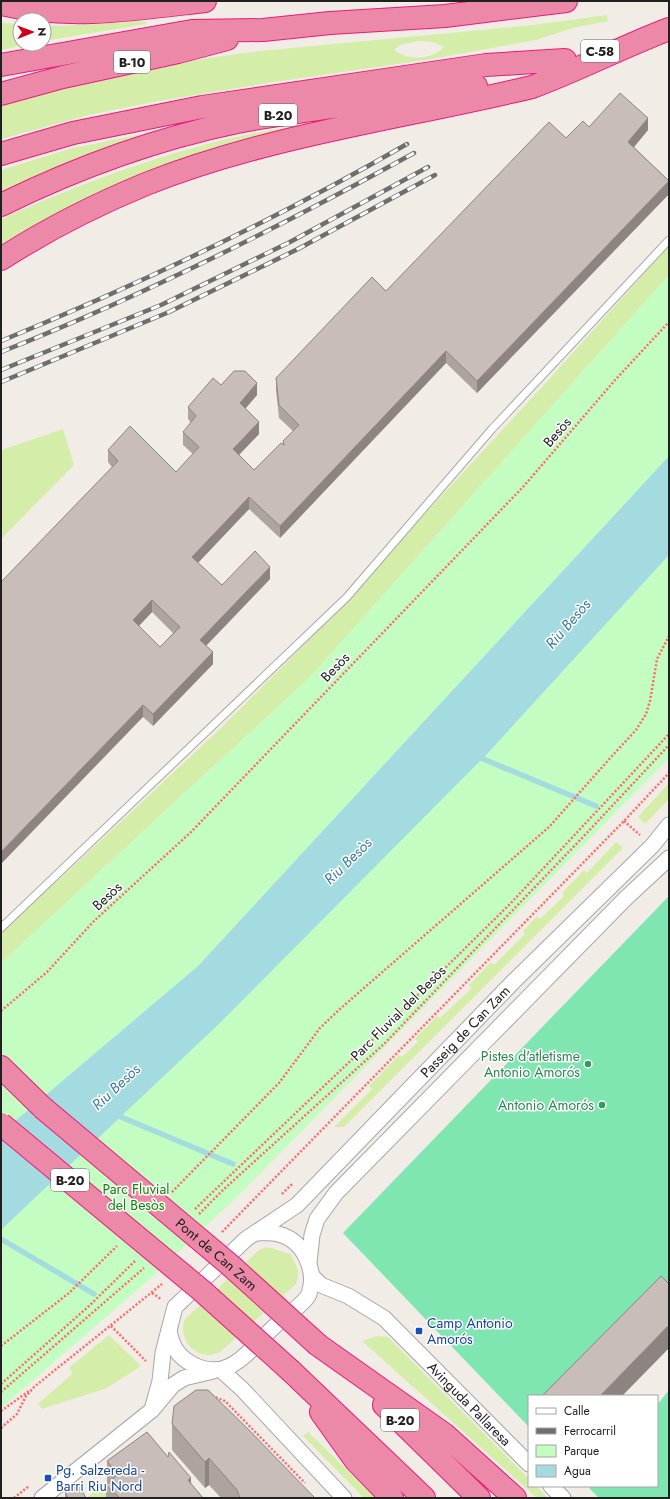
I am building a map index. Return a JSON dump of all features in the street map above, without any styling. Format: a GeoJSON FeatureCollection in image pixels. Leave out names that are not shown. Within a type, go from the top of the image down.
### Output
{"type":"FeatureCollection","features":[{"type":"Feature","properties":{"kind":"highway"},"geometry":{"type":"LineString","coordinates":[[1,4],[53,13],[86,13],[118,11],[205,1]]}},
{"type":"Feature","properties":{"kind":"highway","name":"B-10"},"geometry":{"type":"LineString","coordinates":[[1,94],[63,77],[178,52],[263,30],[330,23],[445,16],[566,1]]}},
{"type":"Feature","properties":{"kind":"highway","name":"C-58"},"geometry":{"type":"LineString","coordinates":[[565,60],[636,41],[669,29]]}},
{"type":"Feature","properties":{"kind":"highway"},"geometry":{"type":"LineString","coordinates":[[1,65],[192,32],[263,30]]}},
{"type":"Feature","properties":{"kind":"highway"},"geometry":{"type":"LineString","coordinates":[[1,259],[39,234],[145,185],[184,171],[292,140],[532,87],[568,73],[636,41]]}},
{"type":"Feature","properties":{"kind":"highway"},"geometry":{"type":"LineString","coordinates":[[1,154],[73,133],[209,106],[486,65],[565,60]]}},
{"type":"Feature","properties":{"kind":"highway","name":"B-20"},"geometry":{"type":"LineString","coordinates":[[1,205],[106,160],[205,130],[268,117],[493,83],[565,60]]}},
{"type":"Feature","properties":{"kind":"highway"},"geometry":{"type":"LineString","coordinates":[[1,271],[28,248],[39,234]]}},
{"type":"Feature","properties":{"kind":"highway"},"geometry":{"type":"LineString","coordinates":[[1,1067],[44,1108]]}},
{"type":"Feature","properties":{"kind":"highway","name":"Pont de Can Zam"},"geometry":{"type":"LineString","coordinates":[[1,1076],[44,1108],[217,1253],[318,1345]]}},
{"type":"Feature","properties":{"kind":"highway","name":"B-20"},"geometry":{"type":"LineString","coordinates":[[1,1124],[201,1290],[291,1371],[424,1498]]}},
{"type":"Feature","properties":{"kind":"highway"},"geometry":{"type":"LineString","coordinates":[[318,1345],[444,1434],[515,1498]]}},
{"type":"Feature","properties":{"kind":"highway","name":"B-20"},"geometry":{"type":"LineString","coordinates":[[318,1345],[415,1435],[479,1498]]}},
{"type":"Feature","properties":{"kind":"highway"},"geometry":{"type":"LineString","coordinates":[[291,1371],[356,1461],[392,1498]]}},
{"type":"Feature","properties":{"kind":"street","name":"Passeig de Can Zam"},"geometry":{"type":"LineString","coordinates":[[152,1410],[160,1381],[163,1353],[175,1307],[246,1239],[297,1205],[514,981],[652,846],[669,824]]}},
{"type":"Feature","properties":{"kind":"street","name":"Passeig de Can Zam"},"geometry":{"type":"LineString","coordinates":[[42,1498],[140,1428],[152,1410],[173,1385],[184,1378],[217,1371],[237,1363],[308,1296],[312,1236],[317,1219],[336,1193],[626,898],[669,858]]}},
{"type":"Feature","properties":{"kind":"street","name":"Avinguda Pallaresa"},"geometry":{"type":"LineString","coordinates":[[257,1233],[278,1234],[285,1236],[300,1248],[321,1284],[348,1296],[384,1318],[528,1463]]}},
{"type":"Feature","properties":{"kind":"street"},"geometry":{"type":"LineString","coordinates":[[169,1327],[174,1348],[179,1355],[199,1367],[217,1371],[242,1389],[344,1498]]}},
{"type":"Feature","properties":{"kind":"street"},"geometry":{"type":"LineString","coordinates":[[552,1487],[563,1498]]}},
{"type":"Feature","properties":{"kind":"lane"},"geometry":{"type":"LineString","coordinates":[[1,928],[347,597],[492,430],[669,240]]}},
{"type":"Feature","properties":{"kind":"path","name":"Besòs"},"geometry":{"type":"LineString","coordinates":[[1,1012],[47,972],[94,921],[191,832],[522,487],[669,322]]}},
{"type":"Feature","properties":{"kind":"path"},"geometry":{"type":"LineString","coordinates":[[204,1161],[279,1083],[320,1028],[341,1008],[518,855],[567,807],[636,730],[646,714],[650,701],[657,659],[669,636]]}},
{"type":"Feature","properties":{"kind":"path","name":"Parc Fluvial del Besòs"},"geometry":{"type":"LineString","coordinates":[[209,1198],[510,904],[669,734]]}},
{"type":"Feature","properties":{"kind":"path","name":"Parc Fluvial del Besòs"},"geometry":{"type":"LineString","coordinates":[[195,1218],[223,1190],[385,1043],[584,836],[669,745]]}},
{"type":"Feature","properties":{"kind":"path"},"geometry":{"type":"LineString","coordinates":[[220,1234],[624,821],[669,773]]}},
{"type":"Feature","properties":{"kind":"path"},"geometry":{"type":"LineString","coordinates":[[624,821],[644,838]]}},
{"type":"Feature","properties":{"kind":"path"},"geometry":{"type":"LineString","coordinates":[[1,1384],[89,1306],[129,1266]]}},
{"type":"Feature","properties":{"kind":"path"},"geometry":{"type":"LineString","coordinates":[[1,1392],[146,1267]]}},
{"type":"Feature","properties":{"kind":"path"},"geometry":{"type":"LineString","coordinates":[[1,1346],[69,1293],[88,1273]]}},
{"type":"Feature","properties":{"kind":"path"},"geometry":{"type":"LineString","coordinates":[[1,1411],[34,1387],[163,1284]]}},
{"type":"Feature","properties":{"kind":"path"},"geometry":{"type":"LineString","coordinates":[[152,1293],[163,1300]]}},
{"type":"Feature","properties":{"kind":"path"},"geometry":{"type":"LineString","coordinates":[[111,1326],[148,1363]]}},
{"type":"Feature","properties":{"kind":"path"},"geometry":{"type":"LineString","coordinates":[[1,1428],[17,1414],[26,1396],[34,1387]]}},
{"type":"Feature","properties":{"kind":"path"},"geometry":{"type":"LineString","coordinates":[[211,1395],[225,1401],[309,1487]]}},
{"type":"Feature","properties":{"kind":"green space"},"geometry":{"type":"Polygon","coordinates":[[[607,15],[608,21],[573,28],[536,40],[426,60],[274,82],[153,102],[89,115],[1,139],[1,106],[121,73],[187,61],[260,51],[533,25],[607,15]],[[418,41],[400,45],[394,50],[406,56],[419,58],[426,57],[444,47],[433,42],[418,41]]]}},
{"type":"Feature","properties":{"kind":"green space"},"geometry":{"type":"Polygon","coordinates":[[[146,21],[146,24],[52,40],[52,25],[146,21]]]}},
{"type":"Feature","properties":{"kind":"green space"},"geometry":{"type":"Polygon","coordinates":[[[1,23],[12,24],[12,48],[1,50],[1,23]]]}},
{"type":"Feature","properties":{"kind":"green space"},"geometry":{"type":"Polygon","coordinates":[[[294,126],[296,130],[1,254],[1,219],[108,175],[181,151],[218,141],[294,126]]]}},
{"type":"Feature","properties":{"kind":"green space"},"geometry":{"type":"Polygon","coordinates":[[[143,134],[51,170],[1,194],[1,170],[73,148],[143,134]]]}},
{"type":"Feature","properties":{"kind":"green space"},"geometry":{"type":"Polygon","coordinates":[[[669,246],[669,275],[311,676],[1,963],[1,931],[64,875],[222,727],[304,645],[552,376],[669,246]]]}},
{"type":"Feature","properties":{"kind":"green space"},"geometry":{"type":"Polygon","coordinates":[[[669,275],[669,456],[198,966],[1,1133],[1,963],[311,676],[669,275]]]}},
{"type":"Feature","properties":{"kind":"green space"},"geometry":{"type":"Polygon","coordinates":[[[63,429],[74,465],[1,539],[1,450],[63,429]]]}},
{"type":"Feature","properties":{"kind":"green space","name":"Parc Fluvial del Besòs"},"geometry":{"type":"Polygon","coordinates":[[[669,555],[669,758],[241,1193],[152,1277],[1,1408],[1,1230],[221,1022],[488,753],[669,555]]]}},
{"type":"Feature","properties":{"kind":"green space"},"geometry":{"type":"Polygon","coordinates":[[[669,783],[669,799],[645,824],[638,817],[669,783]]]}},
{"type":"Feature","properties":{"kind":"green space"},"geometry":{"type":"Polygon","coordinates":[[[616,842],[623,848],[344,1127],[334,1127],[372,1089],[369,1086],[399,1055],[402,1057],[418,1042],[415,1039],[437,1016],[440,1018],[472,988],[469,985],[491,962],[494,965],[525,934],[523,931],[537,916],[540,919],[564,896],[562,893],[584,870],[587,873],[616,842]]]}},
{"type":"Feature","properties":{"kind":"green space","name":"Pistes d'atletisme Antonio Amorós"},"geometry":{"type":"Polygon","coordinates":[[[669,896],[669,1348],[623,1395],[528,1395],[528,1426],[343,1233],[669,896]]]}},
{"type":"Feature","properties":{"kind":"green space"},"geometry":{"type":"Polygon","coordinates":[[[267,1247],[290,1254],[298,1272],[296,1284],[220,1352],[208,1355],[196,1351],[187,1343],[184,1337],[183,1325],[185,1319],[259,1250],[267,1247]]]}},
{"type":"Feature","properties":{"kind":"green space"},"geometry":{"type":"Polygon","coordinates":[[[109,1335],[141,1366],[107,1388],[42,1409],[38,1404],[72,1374],[70,1367],[109,1335]]]}},
{"type":"Feature","properties":{"kind":"green space"},"geometry":{"type":"Polygon","coordinates":[[[376,1336],[388,1337],[528,1478],[528,1487],[537,1487],[548,1498],[537,1498],[362,1341],[376,1336]]]}},
{"type":"Feature","properties":{"kind":"green space"},"geometry":{"type":"Polygon","coordinates":[[[669,1390],[669,1498],[599,1498],[590,1487],[658,1487],[658,1404],[669,1390]]]}},
{"type":"Feature","properties":{"kind":"green space"},"geometry":{"type":"Polygon","coordinates":[[[308,1432],[376,1498],[364,1498],[303,1436],[308,1432]]]}},
{"type":"Feature","properties":{"kind":"green space"},"geometry":{"type":"Polygon","coordinates":[[[107,1482],[118,1496],[116,1498],[86,1498],[107,1482]]]}},
{"type":"Feature","properties":{"kind":"water","name":"Riu Besòs"},"geometry":{"type":"Polygon","coordinates":[[[669,456],[669,555],[488,753],[221,1022],[1,1230],[1,1133],[198,966],[669,456]]]}},
{"type":"Feature","properties":{"kind":"building"},"geometry":{"type":"Polygon","coordinates":[[[620,93],[648,118],[628,142],[669,181],[477,381],[446,351],[280,526],[249,497],[192,557],[222,585],[255,551],[270,567],[200,640],[213,652],[153,714],[143,705],[1,852],[1,582],[118,461],[108,450],[130,426],[176,472],[199,447],[183,432],[196,416],[188,407],[213,378],[221,385],[234,371],[245,371],[257,383],[240,403],[259,422],[233,449],[254,470],[281,443],[284,445],[283,441],[299,425],[279,405],[276,378],[372,277],[386,291],[549,122],[566,138],[583,121],[589,127],[620,93]],[[152,600],[133,620],[160,647],[180,627],[152,600]]]}},
{"type":"Feature","properties":{"kind":"building"},"geometry":{"type":"Polygon","coordinates":[[[661,1276],[669,1284],[669,1325],[601,1395],[543,1395],[661,1276]]]}},
{"type":"Feature","properties":{"kind":"building"},"geometry":{"type":"Polygon","coordinates":[[[196,1390],[208,1390],[315,1498],[240,1498],[237,1490],[209,1458],[205,1462],[172,1424],[174,1406],[196,1390]]]}},
{"type":"Feature","properties":{"kind":"building"},"geometry":{"type":"Polygon","coordinates":[[[147,1432],[168,1457],[169,1452],[191,1478],[188,1480],[203,1498],[120,1498],[106,1485],[118,1474],[107,1461],[147,1432]]]}},
{"type":"Feature","properties":{"kind":"building"},"geometry":{"type":"Polygon","coordinates":[[[78,1483],[86,1498],[68,1498],[65,1492],[78,1483]]]}},
{"type":"Feature","properties":{"kind":"waterway"},"geometry":{"type":"LineString","coordinates":[[476,756],[596,806]]}},
{"type":"Feature","properties":{"kind":"waterway"},"geometry":{"type":"LineString","coordinates":[[114,1114],[233,1164]]}},
{"type":"Feature","properties":{"kind":"waterway"},"geometry":{"type":"LineString","coordinates":[[1,1239],[94,1294]]}},
{"type":"Feature","properties":{"kind":"railway"},"geometry":{"type":"LineString","coordinates":[[1,341],[105,297],[207,249],[358,172],[407,144]]}},
{"type":"Feature","properties":{"kind":"railway"},"geometry":{"type":"LineString","coordinates":[[1,352],[107,308],[159,284],[262,234],[414,153]]}},
{"type":"Feature","properties":{"kind":"railway"},"geometry":{"type":"LineString","coordinates":[[1,370],[161,305],[290,242],[428,167]]}},
{"type":"Feature","properties":{"kind":"railway"},"geometry":{"type":"LineString","coordinates":[[1,382],[169,312],[298,249],[435,175]]}},
{"type":"Feature","properties":{"kind":"place","name":"Pistes d'atletisme Antonio Amorós"},"geometry":{"type":"Point","coordinates":[588,1064]}},
{"type":"Feature","properties":{"kind":"place","name":"Antonio Amorós"},"geometry":{"type":"Point","coordinates":[602,1105]}},
{"type":"Feature","properties":{"kind":"place","name":"Camp Antonio Amorós"},"geometry":{"type":"Point","coordinates":[419,1331]}},
{"type":"Feature","properties":{"kind":"place","name":"Pg. Salzereda - Barri Riu Nord"},"geometry":{"type":"Point","coordinates":[48,1478]}}]}
